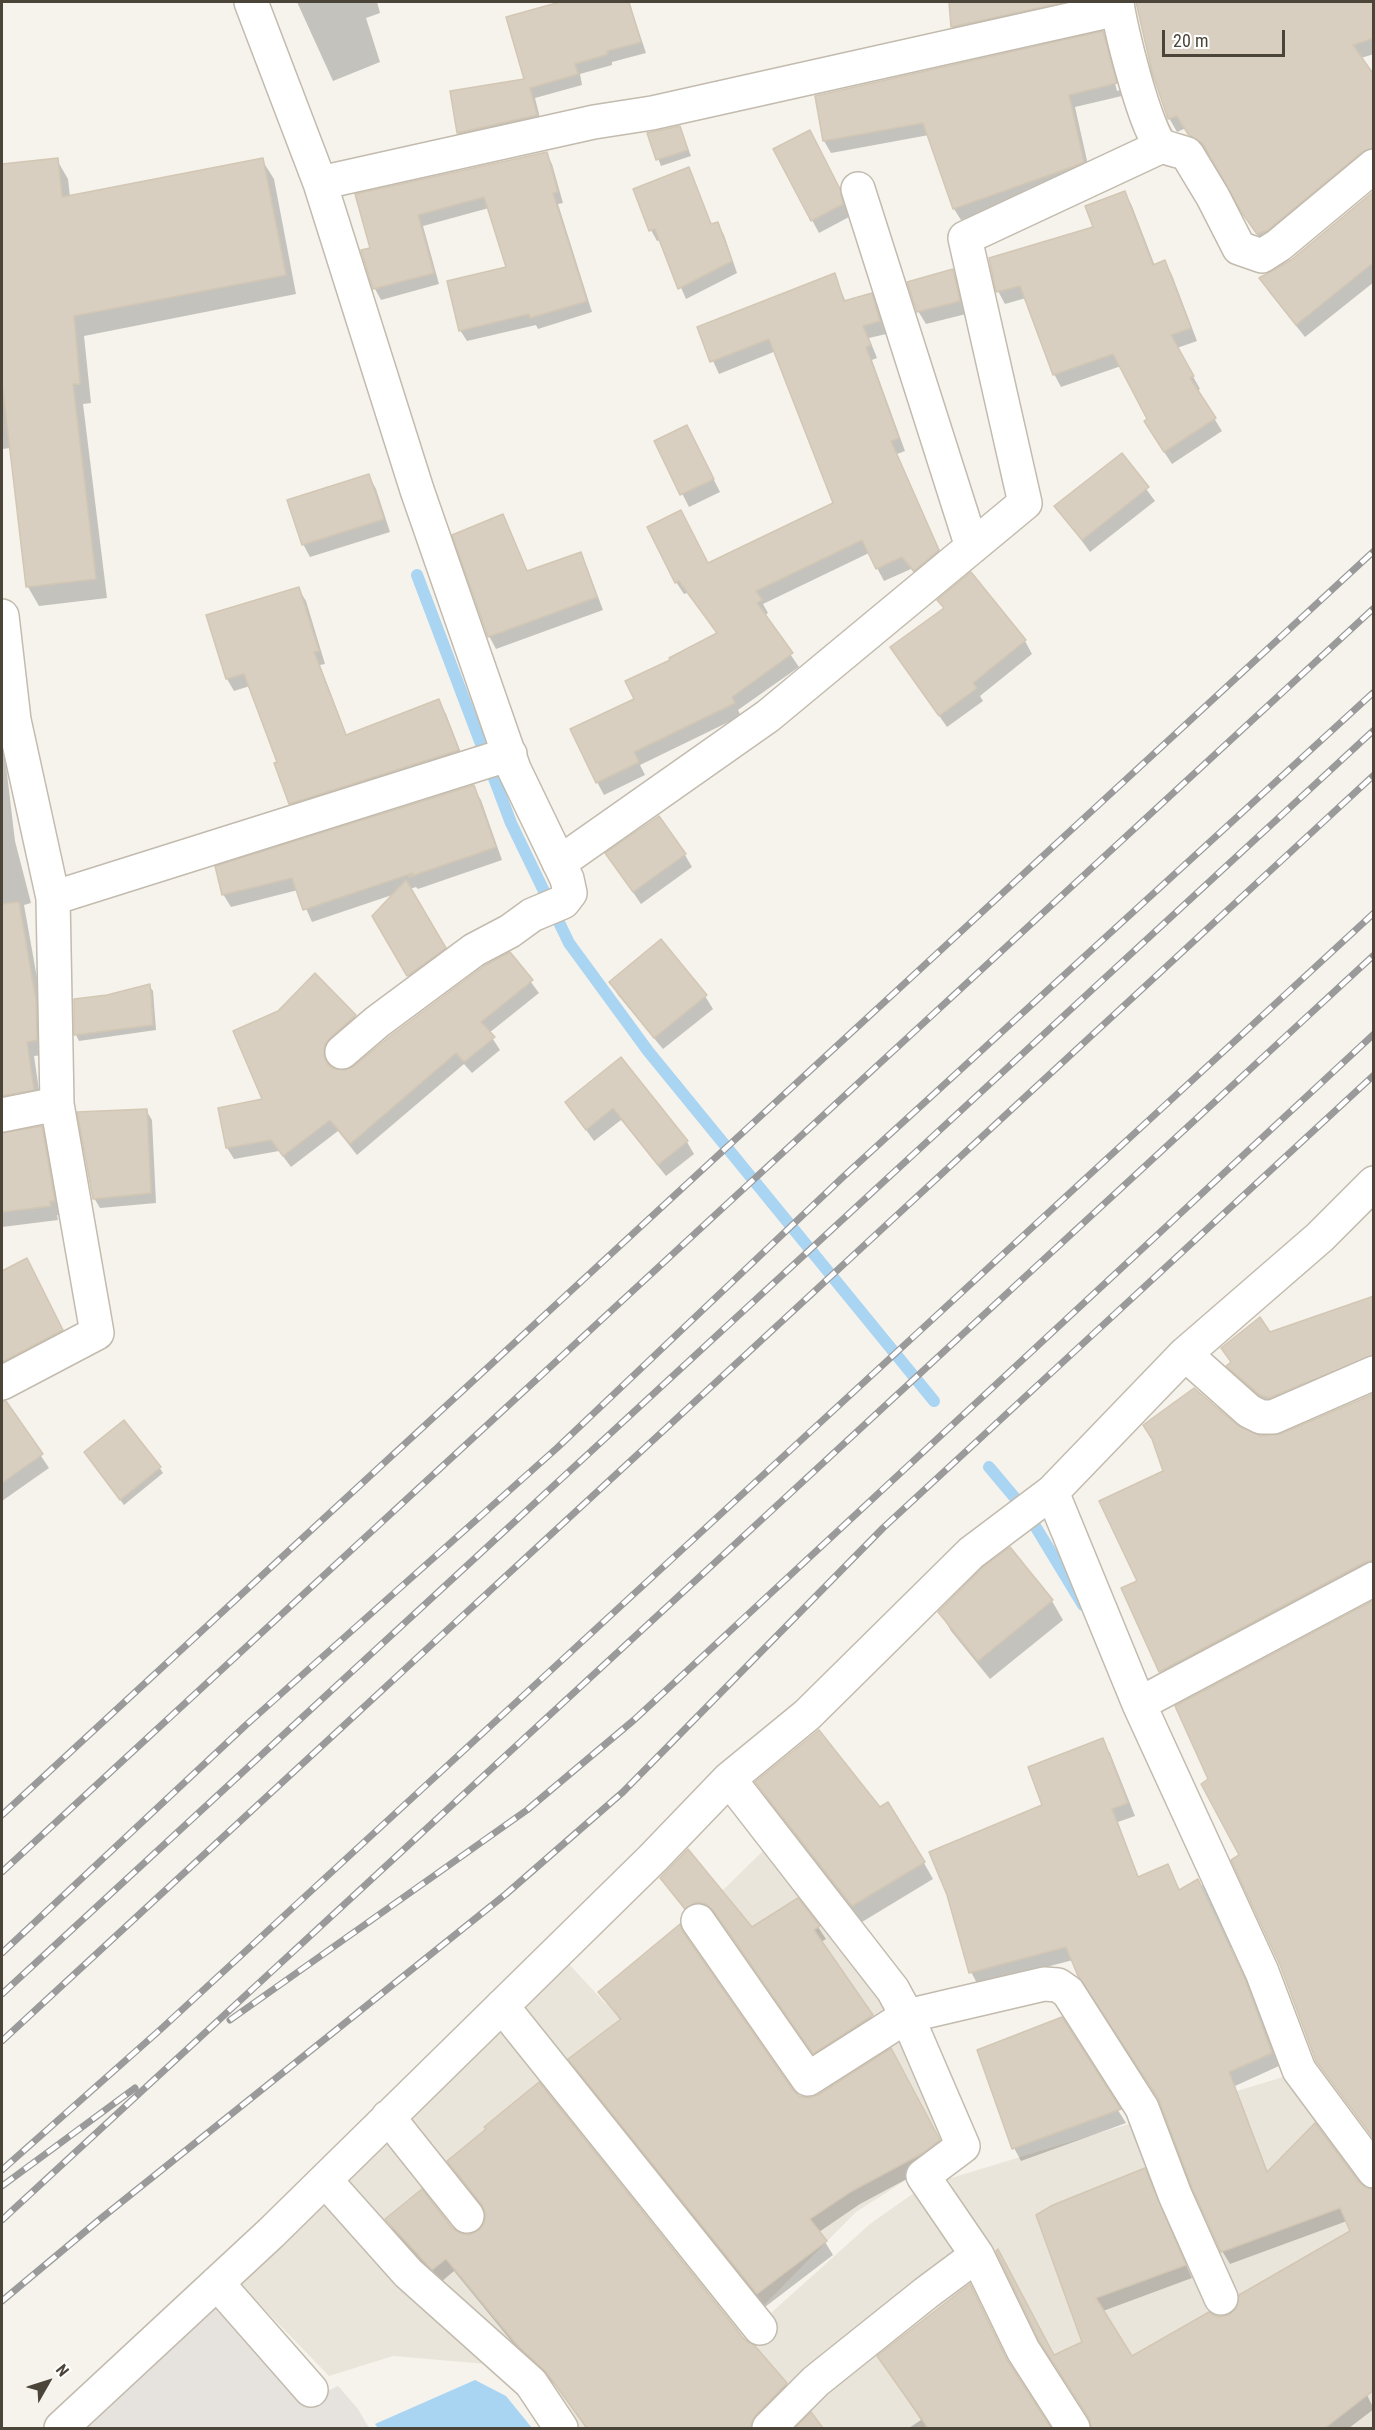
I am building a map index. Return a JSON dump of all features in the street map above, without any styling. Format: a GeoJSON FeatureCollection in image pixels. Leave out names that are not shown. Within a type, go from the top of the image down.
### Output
{"type":"FeatureCollection","features":[{"type":"Feature","properties":{"kind":"street"},"geometry":{"type":"LineString","coordinates":[[251,2],[320,183],[417,490],[508,755],[567,879],[570,893],[563,902],[532,915],[510,931],[474,950],[342,1052]]}},
{"type":"Feature","properties":{"kind":"street"},"geometry":{"type":"LineString","coordinates":[[320,183],[594,122],[664,111],[1118,5],[1152,134],[1162,146],[1187,154],[1213,197],[1239,248],[1262,256],[1280,245],[1374,166]]}},
{"type":"Feature","properties":{"kind":"street"},"geometry":{"type":"LineString","coordinates":[[559,863],[768,716],[1025,503],[965,238],[1162,146]]}},
{"type":"Feature","properties":{"kind":"street"},"geometry":{"type":"LineString","coordinates":[[858,189],[972,547]]}},
{"type":"Feature","properties":{"kind":"street"},"geometry":{"type":"LineString","coordinates":[[2,616],[8,722],[53,898],[57,1104],[97,1333],[2,1383]]}},
{"type":"Feature","properties":{"kind":"street"},"geometry":{"type":"LineString","coordinates":[[53,898],[508,755]]}},
{"type":"Feature","properties":{"kind":"street"},"geometry":{"type":"LineString","coordinates":[[2,1115],[57,1104]]}},
{"type":"Feature","properties":{"kind":"street"},"geometry":{"type":"LineString","coordinates":[[61,2428],[325,2180],[653,1858],[729,1779],[807,1715],[972,1553],[1052,1492],[1185,1354],[1320,1237],[1374,1183]]}},
{"type":"Feature","properties":{"kind":"street"},"geometry":{"type":"LineString","coordinates":[[1185,1354],[1249,1411],[1261,1417],[1273,1417],[1374,1373]]}},
{"type":"Feature","properties":{"kind":"street"},"geometry":{"type":"LineString","coordinates":[[1052,1492],[1139,1704],[1262,1972],[1299,2070],[1374,2171]]}},
{"type":"Feature","properties":{"kind":"street"},"geometry":{"type":"LineString","coordinates":[[1139,1704],[1374,1580]]}},
{"type":"Feature","properties":{"kind":"street"},"geometry":{"type":"LineString","coordinates":[[729,1779],[893,1990],[907,2016],[963,2146],[923,2176],[976,2255],[1023,2350],[1073,2428]]}},
{"type":"Feature","properties":{"kind":"street"},"geometry":{"type":"LineString","coordinates":[[698,1921],[808,2079],[907,2016],[1044,1984],[1058,1985],[1068,1992],[1142,2108],[1175,2195],[1221,2298]]}},
{"type":"Feature","properties":{"kind":"street"},"geometry":{"type":"LineString","coordinates":[[502,2006],[760,2328]]}},
{"type":"Feature","properties":{"kind":"street"},"geometry":{"type":"LineString","coordinates":[[388,2117],[467,2216]]}},
{"type":"Feature","properties":{"kind":"street"},"geometry":{"type":"LineString","coordinates":[[325,2180],[408,2273],[531,2383],[561,2428]]}},
{"type":"Feature","properties":{"kind":"street"},"geometry":{"type":"LineString","coordinates":[[770,2428],[816,2381],[976,2255]]}},
{"type":"Feature","properties":{"kind":"street"},"geometry":{"type":"LineString","coordinates":[[217,2283],[311,2390]]}},
{"type":"Feature","properties":{"kind":"shaded area"},"geometry":{"type":"Polygon","coordinates":[[[764,1850],[885,1993],[956,2148],[856,2212],[682,2388],[632,2428],[553,2428],[498,2365],[393,2356],[329,2376],[239,2283],[568,1963],[606,2004],[764,1850]]]}},
{"type":"Feature","properties":{"kind":"shaded area"},"geometry":{"type":"Polygon","coordinates":[[[1283,2077],[1373,2195],[1373,2428],[1093,2428],[948,2179],[1283,2077]]]}},
{"type":"Feature","properties":{"kind":"shaded area"},"geometry":{"type":"Polygon","coordinates":[[[925,2185],[1066,2428],[643,2428],[870,2224],[925,2185]]]}},
{"type":"Feature","properties":{"kind":"shaded area"},"geometry":{"type":"Polygon","coordinates":[[[217,2306],[302,2403],[338,2386],[358,2409],[369,2428],[83,2428],[217,2306]]]}},
{"type":"Feature","properties":{"kind":"water"},"geometry":{"type":"Polygon","coordinates":[[[475,2380],[506,2396],[532,2428],[378,2428],[375,2424],[475,2380]]]}},
{"type":"Feature","properties":{"kind":"building"},"geometry":{"type":"Polygon","coordinates":[[[560,2],[629,2],[641,42],[607,51],[608,54],[575,64],[578,74],[530,88],[537,115],[457,133],[450,91],[524,79],[506,17],[560,2]]]}},
{"type":"Feature","properties":{"kind":"building"},"geometry":{"type":"Polygon","coordinates":[[[949,2],[1066,2],[951,27],[949,2]]]}},
{"type":"Feature","properties":{"kind":"building"},"geometry":{"type":"Polygon","coordinates":[[[1136,2],[1374,2],[1374,38],[1353,45],[1374,75],[1374,148],[1362,152],[1268,230],[1257,234],[1242,213],[1203,144],[1188,134],[1177,116],[1168,119],[1152,72],[1136,2]]]}},
{"type":"Feature","properties":{"kind":"building"},"geometry":{"type":"Polygon","coordinates":[[[1103,31],[1117,83],[1069,95],[1084,162],[1072,167],[953,209],[923,123],[823,141],[815,96],[1103,31]]]}},
{"type":"Feature","properties":{"kind":"building"},"geometry":{"type":"Polygon","coordinates":[[[680,126],[688,150],[656,160],[647,133],[680,126]]]}},
{"type":"Feature","properties":{"kind":"building"},"geometry":{"type":"Polygon","coordinates":[[[810,130],[840,189],[843,204],[811,221],[773,149],[810,130]]]}},
{"type":"Feature","properties":{"kind":"building"},"geometry":{"type":"Polygon","coordinates":[[[547,152],[558,192],[553,193],[587,301],[530,318],[529,314],[459,331],[447,281],[506,267],[484,197],[418,215],[434,273],[373,289],[361,250],[370,248],[355,194],[547,152]]]}},
{"type":"Feature","properties":{"kind":"building"},"geometry":{"type":"Polygon","coordinates":[[[58,158],[62,197],[263,158],[286,275],[74,316],[80,384],[73,384],[96,579],[26,587],[2,382],[2,164],[58,158]]]}},
{"type":"Feature","properties":{"kind":"building"},"geometry":{"type":"Polygon","coordinates":[[[689,167],[711,224],[718,222],[732,261],[678,289],[655,229],[649,231],[633,189],[689,167]]]}},
{"type":"Feature","properties":{"kind":"building"},"geometry":{"type":"Polygon","coordinates":[[[1125,191],[1153,265],[1165,260],[1191,328],[1171,335],[1194,376],[1190,378],[1216,418],[1164,452],[1144,421],[1147,419],[1113,354],[1053,375],[1020,286],[996,292],[989,258],[1093,227],[1085,206],[1125,191]]]}},
{"type":"Feature","properties":{"kind":"building"},"geometry":{"type":"Polygon","coordinates":[[[1374,191],[1374,262],[1296,325],[1259,278],[1291,260],[1374,191]]]}},
{"type":"Feature","properties":{"kind":"building"},"geometry":{"type":"Polygon","coordinates":[[[953,269],[960,301],[917,312],[907,282],[953,269]]]}},
{"type":"Feature","properties":{"kind":"building"},"geometry":{"type":"Polygon","coordinates":[[[835,273],[844,301],[872,293],[880,321],[863,326],[871,345],[866,347],[899,438],[891,441],[939,550],[914,571],[902,557],[876,569],[862,540],[756,591],[762,600],[757,603],[793,653],[732,697],[735,703],[634,752],[639,762],[596,783],[570,729],[634,699],[625,681],[670,660],[669,658],[717,633],[679,581],[675,583],[647,527],[681,510],[708,563],[833,503],[769,339],[710,362],[697,327],[835,273]]]}},
{"type":"Feature","properties":{"kind":"building"},"geometry":{"type":"Polygon","coordinates":[[[687,425],[714,479],[680,495],[654,441],[687,425]]]}},
{"type":"Feature","properties":{"kind":"building"},"geometry":{"type":"Polygon","coordinates":[[[1122,453],[1149,487],[1082,540],[1054,506],[1122,453]]]}},
{"type":"Feature","properties":{"kind":"building"},"geometry":{"type":"Polygon","coordinates":[[[369,474],[384,519],[302,545],[287,500],[369,474]]]}},
{"type":"Feature","properties":{"kind":"building"},"geometry":{"type":"Polygon","coordinates":[[[503,514],[527,571],[581,552],[597,597],[488,637],[452,535],[503,514]]]}},
{"type":"Feature","properties":{"kind":"building"},"geometry":{"type":"Polygon","coordinates":[[[971,572],[1026,640],[973,683],[977,688],[939,716],[890,647],[944,608],[937,600],[971,572]]]}},
{"type":"Feature","properties":{"kind":"building"},"geometry":{"type":"Polygon","coordinates":[[[299,587],[319,651],[314,652],[346,735],[439,699],[459,750],[289,804],[274,763],[277,762],[244,674],[226,679],[206,615],[299,587]]]}},
{"type":"Feature","properties":{"kind":"building"},"geometry":{"type":"Polygon","coordinates":[[[474,785],[496,847],[303,910],[292,878],[222,895],[215,866],[474,785]]]}},
{"type":"Feature","properties":{"kind":"building"},"geometry":{"type":"Polygon","coordinates":[[[659,816],[686,854],[633,892],[605,853],[659,816]]]}},
{"type":"Feature","properties":{"kind":"building"},"geometry":{"type":"Polygon","coordinates":[[[406,880],[446,948],[407,976],[372,916],[406,880]]]}},
{"type":"Feature","properties":{"kind":"building"},"geometry":{"type":"Polygon","coordinates":[[[19,902],[36,1001],[37,1040],[27,1042],[34,1090],[2,1096],[2,904],[19,902]]]}},
{"type":"Feature","properties":{"kind":"building"},"geometry":{"type":"Polygon","coordinates":[[[661,939],[707,995],[654,1038],[609,982],[661,939]]]}},
{"type":"Feature","properties":{"kind":"building"},"geometry":{"type":"Polygon","coordinates":[[[510,952],[533,980],[481,1022],[495,1037],[464,1062],[456,1053],[350,1144],[330,1120],[283,1156],[271,1140],[226,1148],[218,1108],[262,1099],[233,1031],[278,1011],[315,973],[356,1015],[324,1046],[324,1056],[328,1065],[335,1069],[345,1070],[354,1066],[484,966],[510,952]]]}},
{"type":"Feature","properties":{"kind":"building"},"geometry":{"type":"Polygon","coordinates":[[[150,984],[153,1025],[74,1035],[74,999],[107,995],[150,984]]]}},
{"type":"Feature","properties":{"kind":"building"},"geometry":{"type":"Polygon","coordinates":[[[621,1057],[688,1141],[658,1165],[613,1108],[586,1130],[565,1102],[621,1057]]]}},
{"type":"Feature","properties":{"kind":"building"},"geometry":{"type":"Polygon","coordinates":[[[147,1109],[151,1193],[93,1199],[77,1112],[147,1109]]]}},
{"type":"Feature","properties":{"kind":"building"},"geometry":{"type":"Polygon","coordinates":[[[42,1126],[55,1201],[50,1201],[51,1206],[2,1212],[2,1133],[42,1126]]]}},
{"type":"Feature","properties":{"kind":"building"},"geometry":{"type":"Polygon","coordinates":[[[27,1258],[63,1330],[2,1362],[2,1271],[27,1258]]]}},
{"type":"Feature","properties":{"kind":"building"},"geometry":{"type":"Polygon","coordinates":[[[1374,1296],[1374,1355],[1269,1398],[1260,1395],[1226,1366],[1231,1362],[1221,1348],[1260,1317],[1270,1332],[1374,1296]]]}},
{"type":"Feature","properties":{"kind":"building"},"geometry":{"type":"Polygon","coordinates":[[[1194,1388],[1237,1425],[1261,1436],[1280,1434],[1374,1394],[1374,1560],[1365,1562],[1159,1672],[1121,1588],[1137,1581],[1099,1501],[1163,1471],[1152,1439],[1143,1425],[1194,1388]]]}},
{"type":"Feature","properties":{"kind":"building"},"geometry":{"type":"Polygon","coordinates":[[[6,1401],[43,1454],[2,1483],[2,1402],[6,1401]]]}},
{"type":"Feature","properties":{"kind":"building"},"geometry":{"type":"Polygon","coordinates":[[[124,1420],[161,1467],[120,1500],[84,1452],[124,1420]]]}},
{"type":"Feature","properties":{"kind":"building"},"geometry":{"type":"Polygon","coordinates":[[[1010,1547],[1053,1600],[978,1661],[938,1612],[983,1567],[1010,1547]]]}},
{"type":"Feature","properties":{"kind":"building"},"geometry":{"type":"Polygon","coordinates":[[[1374,1600],[1374,2139],[1316,2061],[1280,1965],[1231,1860],[1239,1855],[1201,1784],[1208,1779],[1175,1706],[1374,1600]]]}},
{"type":"Feature","properties":{"kind":"building"},"geometry":{"type":"Polygon","coordinates":[[[819,1730],[880,1807],[888,1802],[925,1862],[852,1906],[755,1782],[819,1730]]]}},
{"type":"Feature","properties":{"kind":"building"},"geometry":{"type":"Polygon","coordinates":[[[1103,1738],[1128,1803],[1112,1809],[1138,1877],[1168,1864],[1179,1890],[1198,1879],[1245,1979],[1272,2053],[1229,2072],[1267,2172],[1315,2123],[1359,2182],[1366,2188],[1374,2189],[1374,2390],[1325,2428],[1092,2428],[1089,2418],[1039,2341],[996,2251],[998,2249],[1054,2355],[1082,2342],[1036,2215],[1053,2205],[1145,2168],[1186,2265],[1096,2298],[1132,2356],[1209,2312],[1218,2317],[1229,2315],[1236,2308],[1239,2295],[1350,2231],[1340,2208],[1221,2252],[1192,2188],[1158,2098],[1078,1976],[1066,1947],[969,1973],[947,1895],[929,1852],[1042,1805],[1028,1767],[1103,1738]]]}},
{"type":"Feature","properties":{"kind":"building"},"geometry":{"type":"Polygon","coordinates":[[[688,1849],[752,1927],[798,1898],[820,1926],[814,1930],[873,2015],[813,2054],[713,1910],[706,1904],[697,1902],[685,1909],[660,1878],[688,1849]]]}},
{"type":"Feature","properties":{"kind":"building"},"geometry":{"type":"Polygon","coordinates":[[[680,1924],[683,1932],[799,2096],[808,2098],[818,2095],[891,2048],[940,2140],[923,2153],[852,2191],[810,2219],[827,2241],[757,2294],[568,2059],[621,2019],[598,1992],[680,1924]]]}},
{"type":"Feature","properties":{"kind":"building"},"geometry":{"type":"Polygon","coordinates":[[[1062,2017],[1121,2109],[1012,2149],[977,2050],[1062,2017]]]}},
{"type":"Feature","properties":{"kind":"building"},"geometry":{"type":"Polygon","coordinates":[[[539,2082],[745,2340],[755,2346],[787,2383],[756,2415],[751,2428],[587,2428],[546,2372],[517,2345],[446,2259],[432,2270],[385,2219],[422,2189],[452,2228],[469,2235],[479,2230],[486,2214],[482,2205],[447,2161],[539,2082]]]}},
{"type":"Feature","properties":{"kind":"building"},"geometry":{"type":"Polygon","coordinates":[[[970,2284],[1007,2360],[1051,2428],[928,2428],[877,2356],[970,2284]]]}},
{"type":"Feature","properties":{"kind":"building"},"geometry":{"type":"Polygon","coordinates":[[[811,2412],[823,2428],[795,2428],[811,2412]]]}},
{"type":"Feature","properties":{"kind":"waterway"},"geometry":{"type":"LineString","coordinates":[[417,575],[511,823],[569,943],[648,1051],[934,1401]]}},
{"type":"Feature","properties":{"kind":"waterway"},"geometry":{"type":"LineString","coordinates":[[989,1467],[1026,1511],[1083,1605]]}},
{"type":"Feature","properties":{"kind":"waterway"},"geometry":{"type":"LineString","coordinates":[[1207,1889],[1227,1944]]}},
{"type":"Feature","properties":{"kind":"waterway"},"geometry":{"type":"LineString","coordinates":[[1241,1973],[1264,2019]]}},
{"type":"Feature","properties":{"kind":"railway"},"geometry":{"type":"LineString","coordinates":[[2,1815],[1374,551]]}},
{"type":"Feature","properties":{"kind":"railway"},"geometry":{"type":"LineString","coordinates":[[2,1872],[1374,608]]}},
{"type":"Feature","properties":{"kind":"railway"},"geometry":{"type":"LineString","coordinates":[[2,1953],[246,1725],[557,1448],[843,1177],[1374,692]]}},
{"type":"Feature","properties":{"kind":"railway"},"geometry":{"type":"LineString","coordinates":[[2,1994],[1374,730]]}},
{"type":"Feature","properties":{"kind":"railway"},"geometry":{"type":"LineString","coordinates":[[2,2041],[1374,775]]}},
{"type":"Feature","properties":{"kind":"railway"},"geometry":{"type":"LineString","coordinates":[[2,2170],[161,2029],[1374,913]]}},
{"type":"Feature","properties":{"kind":"railway"},"geometry":{"type":"LineString","coordinates":[[2,2220],[1374,955]]}},
{"type":"Feature","properties":{"kind":"railway"},"geometry":{"type":"LineString","coordinates":[[230,2020],[527,1810],[634,1720],[1374,1034]]}},
{"type":"Feature","properties":{"kind":"railway"},"geometry":{"type":"LineString","coordinates":[[2,2301],[99,2220],[506,1894],[623,1792],[883,1528],[1374,1075]]}},
{"type":"Feature","properties":{"kind":"railway"},"geometry":{"type":"LineString","coordinates":[[2,2186],[135,2088]]}}]}
